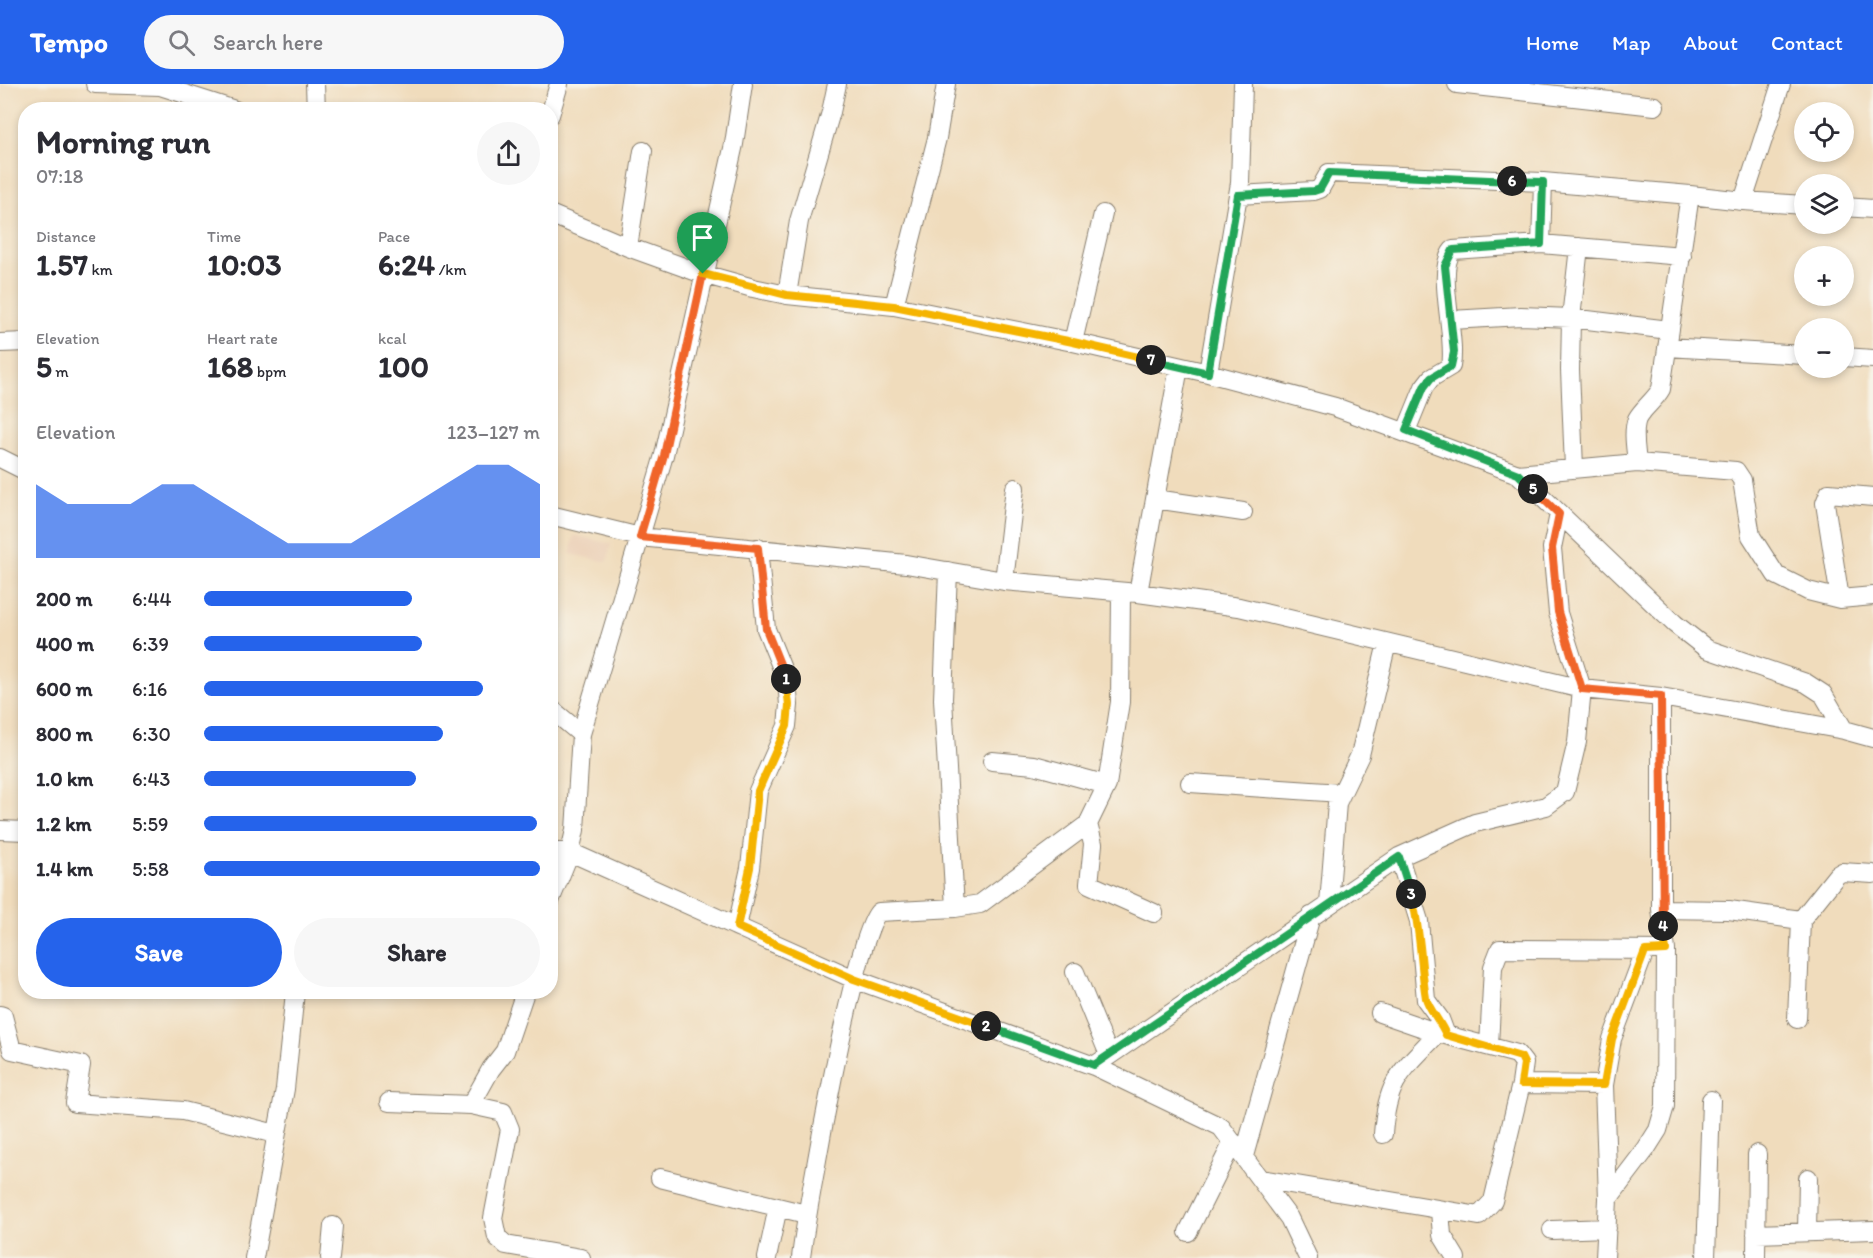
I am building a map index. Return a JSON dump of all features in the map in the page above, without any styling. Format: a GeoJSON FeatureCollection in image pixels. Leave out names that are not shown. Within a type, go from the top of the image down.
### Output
{"type":"FeatureCollection","features":[{"type":"Feature","properties":{"kind":"street"},"geometry":{"type":"LineString","coordinates":[[95,84],[159,85],[211,102]]}},
{"type":"Feature","properties":{"kind":"street"},"geometry":{"type":"LineString","coordinates":[[315,84],[316,102]]}},
{"type":"Feature","properties":{"kind":"street"},"geometry":{"type":"LineString","coordinates":[[554,102],[559,84]]}},
{"type":"Feature","properties":{"kind":"street"},"geometry":{"type":"LineString","coordinates":[[558,881],[570,852],[575,830],[581,734],[664,455],[734,144],[743,84]]}},
{"type":"Feature","properties":{"kind":"street"},"geometry":{"type":"LineString","coordinates":[[894,306],[937,138],[946,84]]}},
{"type":"Feature","properties":{"kind":"street"},"geometry":{"type":"LineString","coordinates":[[1208,373],[1238,195],[1243,84]]}},
{"type":"Feature","properties":{"kind":"street"},"geometry":{"type":"LineString","coordinates":[[1457,84],[1487,85],[1655,106]]}},
{"type":"Feature","properties":{"kind":"street"},"geometry":{"type":"LineString","coordinates":[[1743,201],[1781,84]]}},
{"type":"Feature","properties":{"kind":"street"},"geometry":{"type":"LineString","coordinates":[[787,295],[799,220],[831,85]]}},
{"type":"Feature","properties":{"kind":"street"},"geometry":{"type":"LineString","coordinates":[[628,247],[643,152]]}},
{"type":"Feature","properties":{"kind":"street"},"geometry":{"type":"LineString","coordinates":[[1238,195],[1314,191],[1320,189],[1329,173],[1543,182],[1794,204]]}},
{"type":"Feature","properties":{"kind":"street"},"geometry":{"type":"LineString","coordinates":[[1541,244],[1543,182]]}},
{"type":"Feature","properties":{"kind":"street"},"geometry":{"type":"LineString","coordinates":[[1636,463],[1635,428],[1638,417],[1653,403],[1661,389],[1690,195]]}},
{"type":"Feature","properties":{"kind":"street"},"geometry":{"type":"LineString","coordinates":[[1854,208],[1873,209]]}},
{"type":"Feature","properties":{"kind":"street"},"geometry":{"type":"LineString","coordinates":[[1073,342],[1103,214]]}},
{"type":"Feature","properties":{"kind":"street"},"geometry":{"type":"LineString","coordinates":[[558,217],[628,247],[703,274],[787,295],[894,306],[1073,342],[1208,373],[1335,406],[1406,430],[1518,474],[1675,624],[1699,643],[1707,649],[1806,683],[1823,694],[1844,730]]}},
{"type":"Feature","properties":{"kind":"street"},"geometry":{"type":"LineString","coordinates":[[1406,430],[1424,387],[1431,378],[1451,366],[1454,352],[1445,266],[1453,250],[1541,244],[1682,256]]}},
{"type":"Feature","properties":{"kind":"street"},"geometry":{"type":"LineString","coordinates":[[1574,468],[1570,370],[1571,318],[1579,247]]}},
{"type":"Feature","properties":{"kind":"street"},"geometry":{"type":"LineString","coordinates":[[1451,320],[1521,316],[1571,318],[1668,339],[1794,354]]}},
{"type":"Feature","properties":{"kind":"street"},"geometry":{"type":"LineString","coordinates":[[0,343],[18,342]]}},
{"type":"Feature","properties":{"kind":"street"},"geometry":{"type":"LineString","coordinates":[[1854,358],[1873,360]]}},
{"type":"Feature","properties":{"kind":"street"},"geometry":{"type":"LineString","coordinates":[[801,1258],[806,1215],[854,979],[871,923],[879,912],[955,908],[980,904],[1088,824],[1107,785],[1120,702],[1129,593],[1155,499],[1179,367]]}},
{"type":"Feature","properties":{"kind":"street"},"geometry":{"type":"LineString","coordinates":[[0,458],[18,467]]}},
{"type":"Feature","properties":{"kind":"street"},"geometry":{"type":"LineString","coordinates":[[1518,474],[1636,463],[1736,471],[1742,480],[1751,536],[1776,575],[1808,591],[1840,599],[1873,596]]}},
{"type":"Feature","properties":{"kind":"street"},"geometry":{"type":"LineString","coordinates":[[1004,580],[1015,488]]}},
{"type":"Feature","properties":{"kind":"street"},"geometry":{"type":"LineString","coordinates":[[1840,599],[1825,503],[1827,496],[1829,493],[1873,497]]}},
{"type":"Feature","properties":{"kind":"street"},"geometry":{"type":"LineString","coordinates":[[1155,499],[1243,512]]}},
{"type":"Feature","properties":{"kind":"street"},"geometry":{"type":"LineString","coordinates":[[1094,1065],[1399,857],[1475,822],[1545,806],[1565,792],[1577,742],[1582,689],[1558,612],[1552,548],[1559,514]]}},
{"type":"Feature","properties":{"kind":"street"},"geometry":{"type":"LineString","coordinates":[[558,517],[640,537],[758,548],[1004,580],[1239,607],[1582,689],[1661,696],[1844,730],[1873,738]]}},
{"type":"Feature","properties":{"kind":"street"},"geometry":{"type":"LineString","coordinates":[[737,927],[750,868],[758,791],[787,726],[789,705],[787,681],[766,629],[758,548]]}},
{"type":"Feature","properties":{"kind":"street"},"geometry":{"type":"LineString","coordinates":[[948,571],[943,699],[955,908]]}},
{"type":"Feature","properties":{"kind":"street"},"geometry":{"type":"LineString","coordinates":[[1329,904],[1337,803],[1360,755],[1387,643]]}},
{"type":"Feature","properties":{"kind":"street"},"geometry":{"type":"LineString","coordinates":[[1608,1199],[1658,1130],[1665,1106],[1666,950],[1661,909],[1661,696]]}},
{"type":"Feature","properties":{"kind":"street"},"geometry":{"type":"LineString","coordinates":[[558,715],[581,734]]}},
{"type":"Feature","properties":{"kind":"street"},"geometry":{"type":"LineString","coordinates":[[992,761],[1035,765],[1107,785]]}},
{"type":"Feature","properties":{"kind":"street"},"geometry":{"type":"LineString","coordinates":[[1190,783],[1341,793]]}},
{"type":"Feature","properties":{"kind":"street"},"geometry":{"type":"LineString","coordinates":[[1088,824],[1093,844],[1089,884],[1154,914]]}},
{"type":"Feature","properties":{"kind":"street"},"geometry":{"type":"LineString","coordinates":[[0,830],[18,831]]}},
{"type":"Feature","properties":{"kind":"street"},"geometry":{"type":"LineString","coordinates":[[558,852],[570,852],[854,979],[1094,1065],[1221,1127],[1289,1218],[1308,1258]]}},
{"type":"Feature","properties":{"kind":"street"},"geometry":{"type":"LineString","coordinates":[[1399,857],[1419,921],[1426,1000],[1440,1019],[1442,1034]]}},
{"type":"Feature","properties":{"kind":"street"},"geometry":{"type":"LineString","coordinates":[[1797,1019],[1801,920],[1837,874],[1873,874]]}},
{"type":"Feature","properties":{"kind":"street"},"geometry":{"type":"LineString","coordinates":[[1661,909],[1729,910],[1801,920]]}},
{"type":"Feature","properties":{"kind":"street"},"geometry":{"type":"LineString","coordinates":[[1188,1232],[1239,1149],[1311,916]]}},
{"type":"Feature","properties":{"kind":"street"},"geometry":{"type":"LineString","coordinates":[[1489,1047],[1493,967],[1500,949],[1666,950]]}},
{"type":"Feature","properties":{"kind":"street"},"geometry":{"type":"LineString","coordinates":[[1605,1258],[1608,1199],[1604,1085],[1612,1039],[1645,951]]}},
{"type":"Feature","properties":{"kind":"street"},"geometry":{"type":"LineString","coordinates":[[1075,972],[1109,1055]]}},
{"type":"Feature","properties":{"kind":"street"},"geometry":{"type":"LineString","coordinates":[[254,1258],[285,1089],[295,999]]}},
{"type":"Feature","properties":{"kind":"street"},"geometry":{"type":"LineString","coordinates":[[471,1105],[491,1069],[505,1051],[523,999]]}},
{"type":"Feature","properties":{"kind":"street"},"geometry":{"type":"LineString","coordinates":[[1261,1179],[1479,1216],[1493,1201],[1521,1084],[1524,1063],[1521,1057],[1380,1013]]}},
{"type":"Feature","properties":{"kind":"street"},"geometry":{"type":"LineString","coordinates":[[0,1015],[3,1016],[12,1050],[81,1065],[75,1103],[183,1111],[276,1134]]}},
{"type":"Feature","properties":{"kind":"street"},"geometry":{"type":"LineString","coordinates":[[1383,1134],[1385,1111],[1394,1080],[1442,1034]]}},
{"type":"Feature","properties":{"kind":"street"},"geometry":{"type":"LineString","coordinates":[[1521,1084],[1604,1085]]}},
{"type":"Feature","properties":{"kind":"street"},"geometry":{"type":"LineString","coordinates":[[1706,1258],[1711,1100]]}},
{"type":"Feature","properties":{"kind":"street"},"geometry":{"type":"LineString","coordinates":[[389,1102],[471,1105],[503,1112],[508,1119],[510,1129],[493,1218],[497,1237],[506,1245],[581,1258]]}},
{"type":"Feature","properties":{"kind":"street"},"geometry":{"type":"LineString","coordinates":[[1756,1258],[1758,1154]]}},
{"type":"Feature","properties":{"kind":"street"},"geometry":{"type":"LineString","coordinates":[[660,1178],[806,1215]]}},
{"type":"Feature","properties":{"kind":"street"},"geometry":{"type":"LineString","coordinates":[[1807,1232],[1808,1178]]}},
{"type":"Feature","properties":{"kind":"street"},"geometry":{"type":"LineString","coordinates":[[767,1258],[778,1207]]}},
{"type":"Feature","properties":{"kind":"street"},"geometry":{"type":"LineString","coordinates":[[1440,1211],[1442,1235],[1456,1258]]}},
{"type":"Feature","properties":{"kind":"street"},"geometry":{"type":"LineString","coordinates":[[330,1258],[333,1226]]}},
{"type":"Feature","properties":{"kind":"street"},"geometry":{"type":"LineString","coordinates":[[1552,1230],[1607,1228]]}},
{"type":"Feature","properties":{"kind":"street"},"geometry":{"type":"LineString","coordinates":[[1756,1233],[1873,1230]]}},
{"type":"Feature","properties":{"kind":"shaded area"},"geometry":{"type":"Polygon","coordinates":[[[574,535],[611,544],[607,562],[570,554],[574,535]]]}},
{"type":"Feature","properties":{"kind":"route"},"geometry":{"type":"LineString","coordinates":[[1329,173],[1543,182],[1541,244],[1453,250],[1449,255],[1445,266],[1454,352],[1451,366],[1431,378],[1424,387],[1406,430],[1518,474],[1559,514],[1552,548],[1558,612],[1582,689],[1661,696],[1661,909],[1666,950],[1645,951],[1612,1039],[1604,1085],[1521,1084],[1524,1063],[1517,1054],[1446,1035],[1440,1019],[1426,1000],[1419,921],[1399,857],[1094,1065],[854,979],[737,927],[750,868],[758,791],[787,726],[789,705],[787,681],[766,629],[762,610],[758,548],[640,537],[664,455],[703,274],[787,295],[894,306],[1073,342],[1208,373],[1238,195],[1314,191],[1320,189],[1324,177],[1329,173]]}}]}
